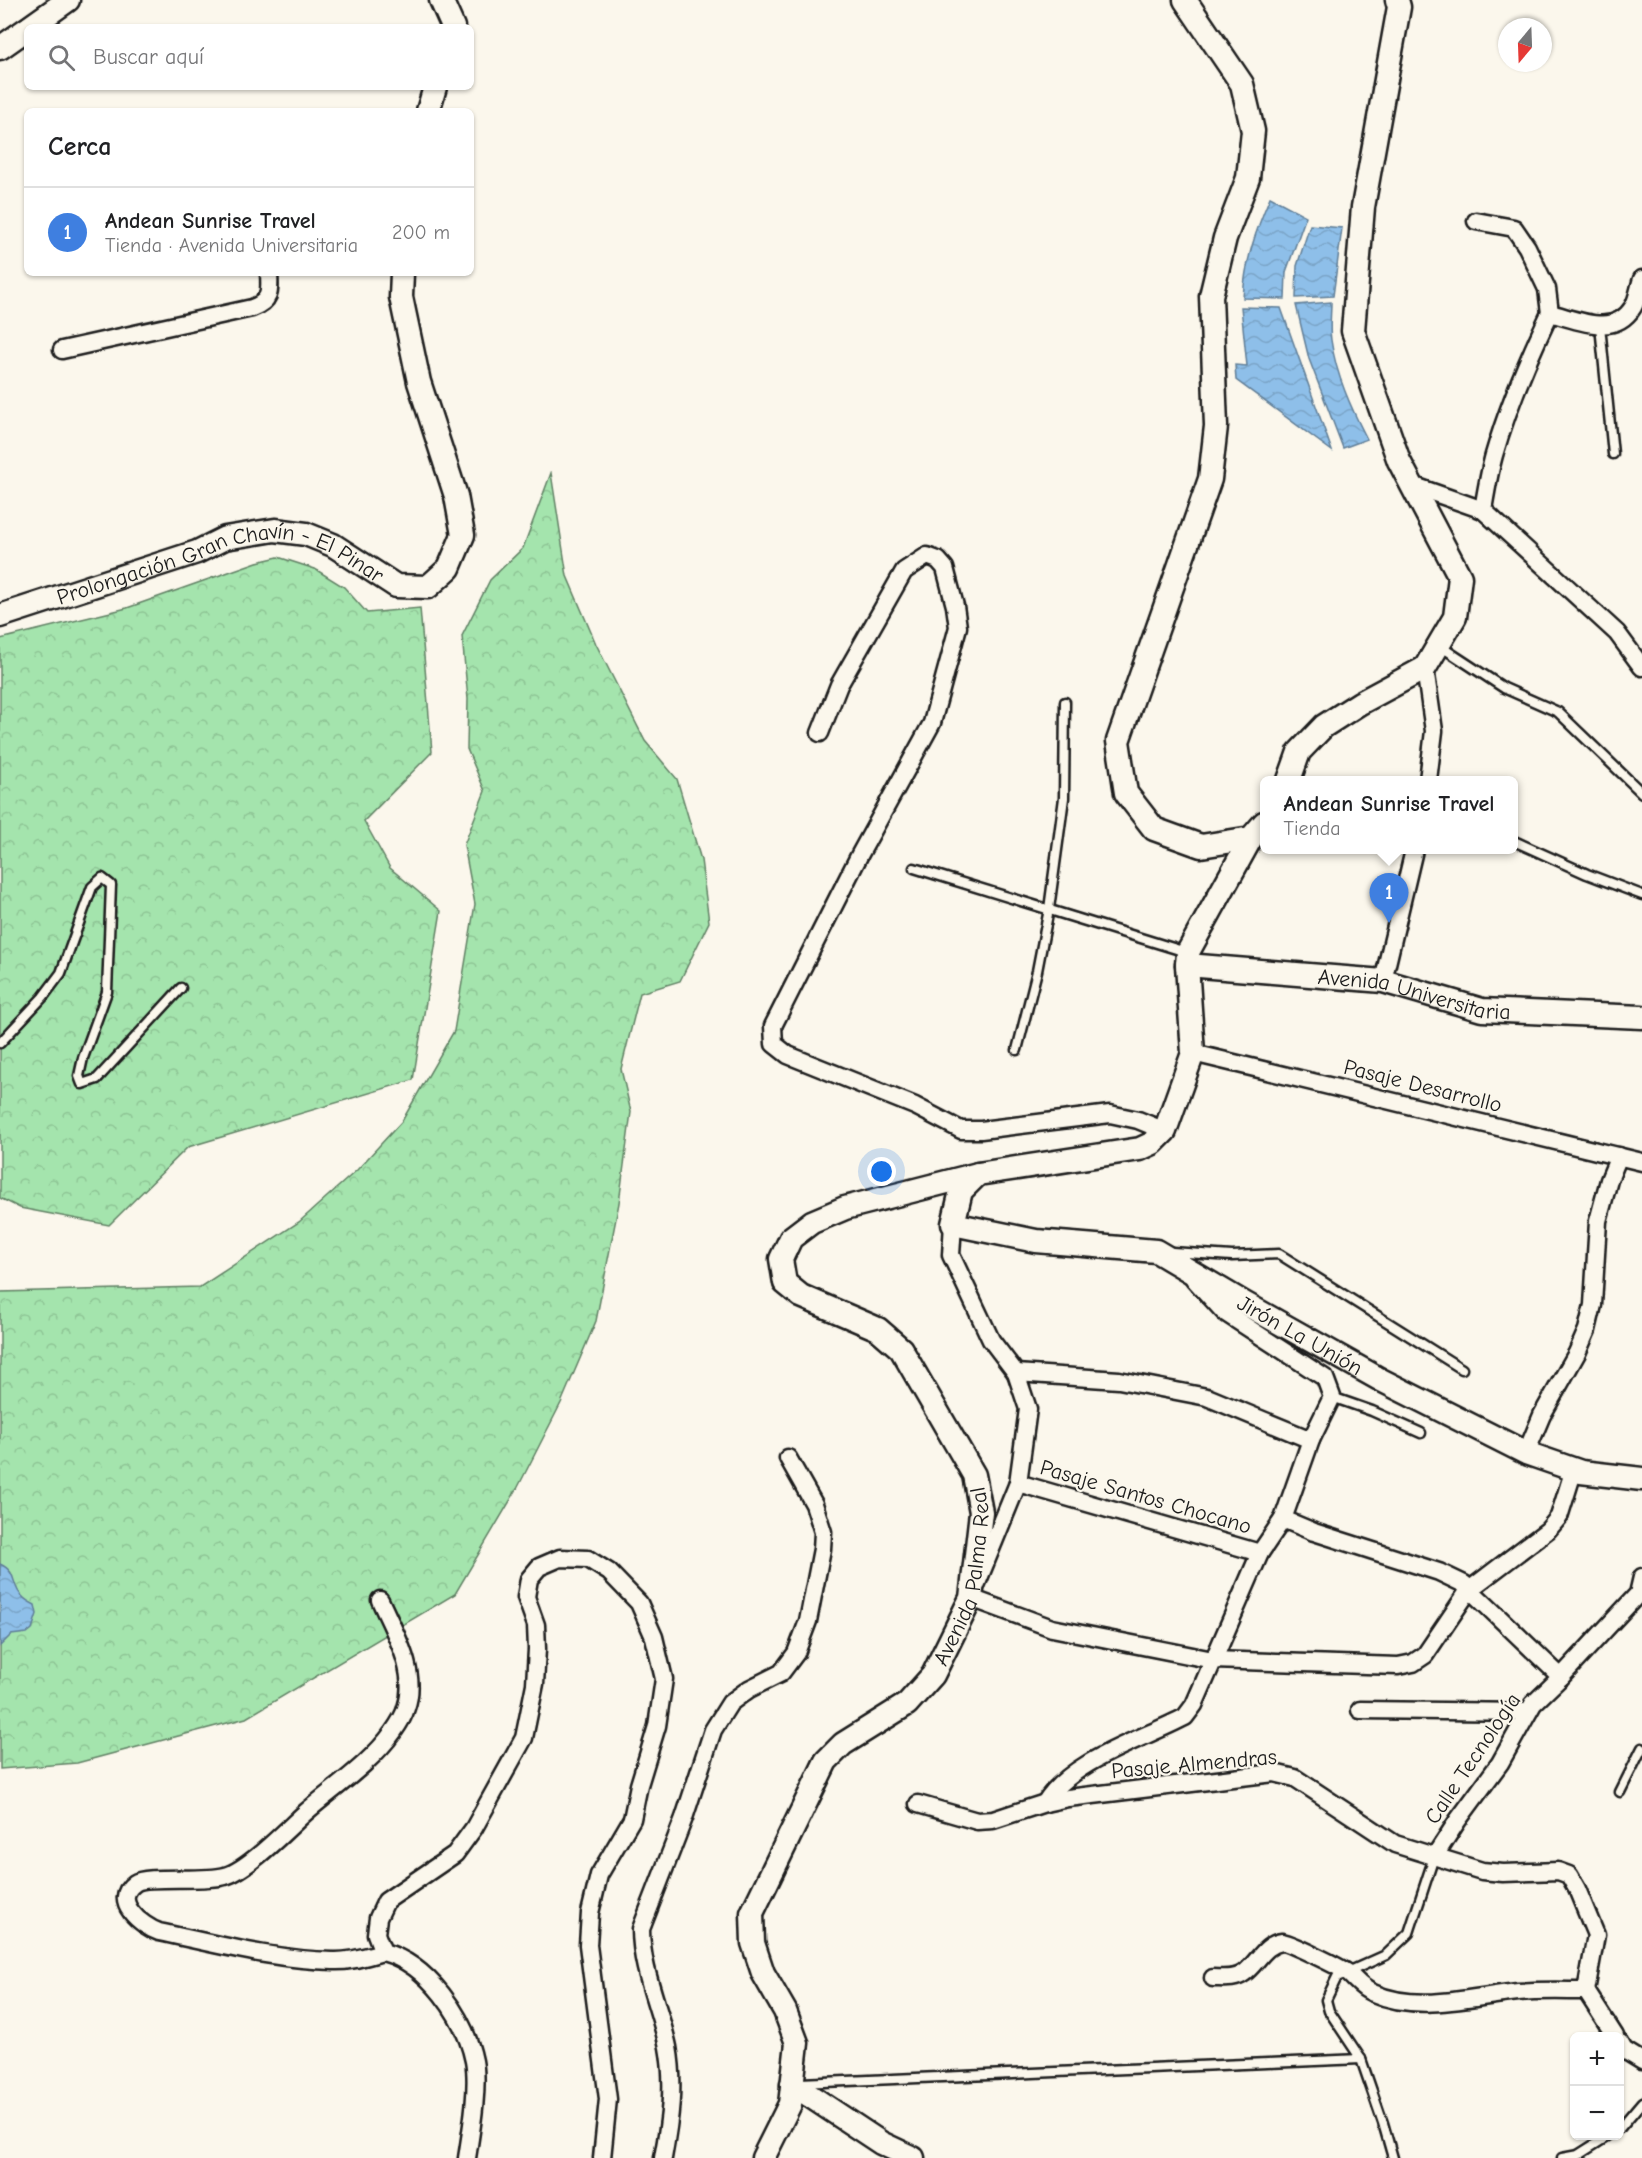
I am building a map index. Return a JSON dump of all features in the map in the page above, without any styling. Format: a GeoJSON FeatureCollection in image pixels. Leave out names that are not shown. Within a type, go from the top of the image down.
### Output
{"type":"FeatureCollection","features":[{"type":"Feature","properties":{"kind":"main road"},"geometry":{"type":"LineString","coordinates":[[35,24],[69,0]]}},
{"type":"Feature","properties":{"kind":"main road"},"geometry":{"type":"LineString","coordinates":[[441,0],[452,24]]}},
{"type":"Feature","properties":{"kind":"main road"},"geometry":{"type":"LineString","coordinates":[[1185,0],[1242,84],[1253,131],[1248,178],[1225,238],[1211,296],[1216,426],[1210,478],[1118,741],[1126,793],[1154,829],[1201,846],[1258,830]]}},
{"type":"Feature","properties":{"kind":"main road"},"geometry":{"type":"LineString","coordinates":[[1290,776],[1299,752],[1324,726],[1360,703],[1425,668],[1455,617],[1460,577],[1400,461],[1353,331],[1363,207],[1399,7],[1397,0]]}},
{"type":"Feature","properties":{"kind":"main road"},"geometry":{"type":"LineString","coordinates":[[0,48],[24,31]]}},
{"type":"Feature","properties":{"kind":"main road"},"geometry":{"type":"LineString","coordinates":[[429,108],[434,90]]}},
{"type":"Feature","properties":{"kind":"main road","name":"Prolongación Gran Chavín - El Pinar"},"geometry":{"type":"LineString","coordinates":[[0,616],[196,552],[225,538],[275,530],[306,534],[333,544],[396,586],[428,587],[449,568],[463,535],[456,496],[419,382],[401,297],[402,276]]}},
{"type":"Feature","properties":{"kind":"main road"},"geometry":{"type":"LineString","coordinates":[[1165,1131],[1193,1053],[1187,959],[1258,830]]}},
{"type":"Feature","properties":{"kind":"main road","name":"Avenida Universitaria"},"geometry":{"type":"LineString","coordinates":[[1187,959],[1383,981],[1482,1010],[1639,1014]]}},
{"type":"Feature","properties":{"kind":"main road","name":"Avenida Palma Real"},"geometry":{"type":"LineString","coordinates":[[763,2155],[790,2104],[797,2043],[785,2011],[763,1972],[753,1943],[752,1913],[826,1761],[843,1744],[907,1704],[933,1675],[971,1598],[981,1512],[974,1475],[901,1349],[878,1329],[801,1296],[785,1283],[781,1259],[791,1238],[812,1222],[845,1208],[978,1174],[1140,1149],[1153,1143],[1165,1131]]}},
{"type":"Feature","properties":{"kind":"main road"},"geometry":{"type":"LineString","coordinates":[[953,1224],[961,1191],[978,1174]]}},
{"type":"Feature","properties":{"kind":"main road","name":"Jirón La Unión"},"geometry":{"type":"LineString","coordinates":[[953,1224],[1036,1241],[1156,1251],[1381,1380],[1526,1453],[1574,1469],[1642,1479]]}},
{"type":"Feature","properties":{"kind":"main road"},"geometry":{"type":"LineString","coordinates":[[792,2084],[881,2143],[913,2158]]}},
{"type":"Feature","properties":{"kind":"street"},"geometry":{"type":"LineString","coordinates":[[1476,221],[1514,228],[1527,247],[1547,289],[1550,313],[1529,357],[1509,408],[1493,457],[1483,510]]}},
{"type":"Feature","properties":{"kind":"street"},"geometry":{"type":"LineString","coordinates":[[62,350],[252,308],[267,299],[270,290],[269,276]]}},
{"type":"Feature","properties":{"kind":"street"},"geometry":{"type":"LineString","coordinates":[[1550,313],[1600,326],[1617,323],[1633,307],[1642,279]]}},
{"type":"Feature","properties":{"kind":"street"},"geometry":{"type":"LineString","coordinates":[[1412,485],[1483,510],[1617,633],[1642,667]]}},
{"type":"Feature","properties":{"kind":"street"},"geometry":{"type":"LineString","coordinates":[[820,733],[839,685],[904,571],[927,556],[938,560],[945,568],[958,627],[932,723],[860,854],[773,1026],[774,1044],[788,1055],[915,1106],[961,1130],[981,1130],[1110,1113],[1138,1120],[1165,1131]]}},
{"type":"Feature","properties":{"kind":"street"},"geometry":{"type":"LineString","coordinates":[[1425,668],[1434,731],[1428,776]]}},
{"type":"Feature","properties":{"kind":"street"},"geometry":{"type":"LineString","coordinates":[[1383,981],[1413,854]]}},
{"type":"Feature","properties":{"kind":"street","name":"Pasaje Desarrollo"},"geometry":{"type":"LineString","coordinates":[[1193,1053],[1642,1162]]}},
{"type":"Feature","properties":{"kind":"street"},"geometry":{"type":"LineString","coordinates":[[1526,1453],[1542,1415],[1577,1353],[1587,1330],[1593,1305],[1598,1221],[1609,1180],[1619,1156]]}},
{"type":"Feature","properties":{"kind":"street"},"geometry":{"type":"LineString","coordinates":[[953,1224],[951,1255],[990,1340],[1016,1373],[1028,1409],[1018,1483],[971,1598],[1052,1628],[1213,1660],[1398,1666],[1413,1663],[1425,1655],[1470,1590],[1548,1530],[1559,1517],[1574,1469]]}},
{"type":"Feature","properties":{"kind":"street"},"geometry":{"type":"LineString","coordinates":[[1044,1803],[1052,1790],[1083,1765],[1185,1718],[1194,1705],[1260,1553],[1283,1519],[1311,1440],[1332,1397],[1325,1378],[1224,1312],[1183,1267]]}},
{"type":"Feature","properties":{"kind":"street"},"geometry":{"type":"LineString","coordinates":[[1016,1373],[1119,1380],[1174,1389],[1207,1397],[1311,1440]]}},
{"type":"Feature","properties":{"kind":"street"},"geometry":{"type":"LineString","coordinates":[[663,2158],[673,2091],[668,2047],[641,1949],[641,1929],[684,1818],[713,1730],[730,1703],[749,1689],[781,1672],[796,1653],[808,1621],[822,1549],[823,1532],[814,1504],[788,1458]]}},
{"type":"Feature","properties":{"kind":"street","name":"Pasaje Santos Chocano"},"geometry":{"type":"LineString","coordinates":[[1018,1483],[1260,1553]]}},
{"type":"Feature","properties":{"kind":"street"},"geometry":{"type":"LineString","coordinates":[[1283,1519],[1314,1532],[1439,1572],[1464,1584],[1561,1677]]}},
{"type":"Feature","properties":{"kind":"street"},"geometry":{"type":"LineString","coordinates":[[383,1952],[376,1934],[378,1918],[386,1901],[455,1854],[474,1828],[524,1738],[535,1684],[537,1649],[536,1625],[526,1597],[529,1579],[539,1567],[560,1558],[588,1559],[609,1572],[639,1603],[654,1637],[664,1679],[657,1726],[639,1785],[632,1819],[599,1875],[590,1913],[588,1945],[608,2099],[602,2158]]}},
{"type":"Feature","properties":{"kind":"street","name":"Calle Tecnología"},"geometry":{"type":"LineString","coordinates":[[1434,1857],[1500,1763],[1533,1704],[1640,1600],[1642,1577]]}},
{"type":"Feature","properties":{"kind":"street"},"geometry":{"type":"LineString","coordinates":[[380,1600],[404,1652],[409,1683],[407,1707],[393,1732],[371,1756],[252,1860],[226,1876],[198,1880],[148,1879],[136,1882],[128,1890],[126,1901],[134,1916],[145,1927],[159,1932],[246,1951],[334,1961],[358,1959],[383,1952],[396,1956],[411,1965],[440,1991],[459,2019],[474,2062],[474,2107],[467,2158]]}},
{"type":"Feature","properties":{"kind":"street"},"geometry":{"type":"LineString","coordinates":[[1360,1710],[1528,1713]]}},
{"type":"Feature","properties":{"kind":"street","name":"Pasaje Almendras"},"geometry":{"type":"LineString","coordinates":[[918,1804],[977,1821],[993,1820],[1044,1803],[1274,1773],[1295,1778],[1395,1844],[1482,1871],[1503,1873],[1558,1871],[1569,1875],[1596,1935],[1586,1991]]}},
{"type":"Feature","properties":{"kind":"street"},"geometry":{"type":"LineString","coordinates":[[1213,1978],[1234,1978],[1244,1973],[1272,1945],[1284,1942],[1348,1972],[1358,1985],[1373,1993],[1396,2000],[1438,2003],[1520,1992],[1586,1991],[1612,2032]]}},
{"type":"Feature","properties":{"kind":"street"},"geometry":{"type":"LineString","coordinates":[[1624,2050],[1642,2061]]}},
{"type":"Feature","properties":{"kind":"lane"},"geometry":{"type":"LineString","coordinates":[[1600,326],[1613,454]]}},
{"type":"Feature","properties":{"kind":"lane"},"geometry":{"type":"LineString","coordinates":[[1438,645],[1504,688],[1558,712],[1642,793]]}},
{"type":"Feature","properties":{"kind":"lane"},"geometry":{"type":"LineString","coordinates":[[1017,1050],[1037,971],[1049,909],[1064,798],[1065,702]]}},
{"type":"Feature","properties":{"kind":"lane"},"geometry":{"type":"LineString","coordinates":[[1518,844],[1642,895]]}},
{"type":"Feature","properties":{"kind":"lane"},"geometry":{"type":"LineString","coordinates":[[914,868],[1049,909],[1187,959]]}},
{"type":"Feature","properties":{"kind":"lane"},"geometry":{"type":"LineString","coordinates":[[0,1042],[43,997],[61,973],[92,887],[102,878],[111,885],[107,992],[79,1076],[82,1084],[97,1079],[181,988]]}},
{"type":"Feature","properties":{"kind":"lane"},"geometry":{"type":"LineString","coordinates":[[1156,1251],[1232,1256],[1279,1254],[1462,1369]]}},
{"type":"Feature","properties":{"kind":"lane"},"geometry":{"type":"LineString","coordinates":[[1332,1397],[1421,1433]]}},
{"type":"Feature","properties":{"kind":"lane"},"geometry":{"type":"LineString","coordinates":[[1620,1792],[1642,1748]]}},
{"type":"Feature","properties":{"kind":"lane"},"geometry":{"type":"LineString","coordinates":[[1392,2158],[1383,2123],[1360,2059],[1329,2011],[1326,2000],[1337,1977],[1386,1955],[1409,1933],[1434,1857]]}},
{"type":"Feature","properties":{"kind":"lane"},"geometry":{"type":"LineString","coordinates":[[792,2084],[1360,2059]]}},
{"type":"Feature","properties":{"kind":"lane"},"geometry":{"type":"LineString","coordinates":[[1624,2123],[1642,2103]]}},
{"type":"Feature","properties":{"kind":"lane"},"geometry":{"type":"LineString","coordinates":[[1563,2158],[1578,2155],[1602,2140]]}},
{"type":"Feature","properties":{"kind":"green space"},"geometry":{"type":"Polygon","coordinates":[[[551,473],[567,576],[596,644],[645,741],[677,779],[701,860],[709,922],[680,981],[640,993],[621,1069],[631,1112],[619,1203],[596,1321],[561,1403],[517,1489],[455,1594],[246,1718],[77,1763],[0,1769],[0,1292],[200,1287],[299,1222],[357,1170],[402,1121],[454,1031],[475,904],[464,845],[485,791],[467,749],[468,699],[462,636],[490,580],[523,548],[551,473]]]}},
{"type":"Feature","properties":{"kind":"green space"},"geometry":{"type":"Polygon","coordinates":[[[278,557],[315,569],[344,587],[367,613],[420,608],[432,752],[364,821],[390,868],[441,911],[413,1080],[188,1147],[109,1225],[20,1208],[0,1198],[0,639],[127,608],[257,562],[278,557]]]}},
{"type":"Feature","properties":{"kind":"water"},"geometry":{"type":"Polygon","coordinates":[[[1270,197],[1306,216],[1286,272],[1285,299],[1243,298],[1252,246],[1270,197]]]}},
{"type":"Feature","properties":{"kind":"water"},"geometry":{"type":"Polygon","coordinates":[[[1310,225],[1342,228],[1333,296],[1296,298],[1297,266],[1310,225]]]}},
{"type":"Feature","properties":{"kind":"water"},"geometry":{"type":"Polygon","coordinates":[[[1331,302],[1330,335],[1336,366],[1367,439],[1343,448],[1309,359],[1296,305],[1331,302]]]}},
{"type":"Feature","properties":{"kind":"water"},"geometry":{"type":"Polygon","coordinates":[[[1241,307],[1281,308],[1332,451],[1236,380],[1235,365],[1247,366],[1241,307]]]}},
{"type":"Feature","properties":{"kind":"water"},"geometry":{"type":"Polygon","coordinates":[[[0,1564],[6,1567],[12,1575],[19,1592],[35,1605],[37,1614],[32,1629],[27,1633],[11,1635],[0,1646],[0,1564]]]}},
{"type":"Feature","properties":{"kind":"place","name":"Andean Sunrise Travel"},"geometry":{"type":"Point","coordinates":[1389,923]}}]}
